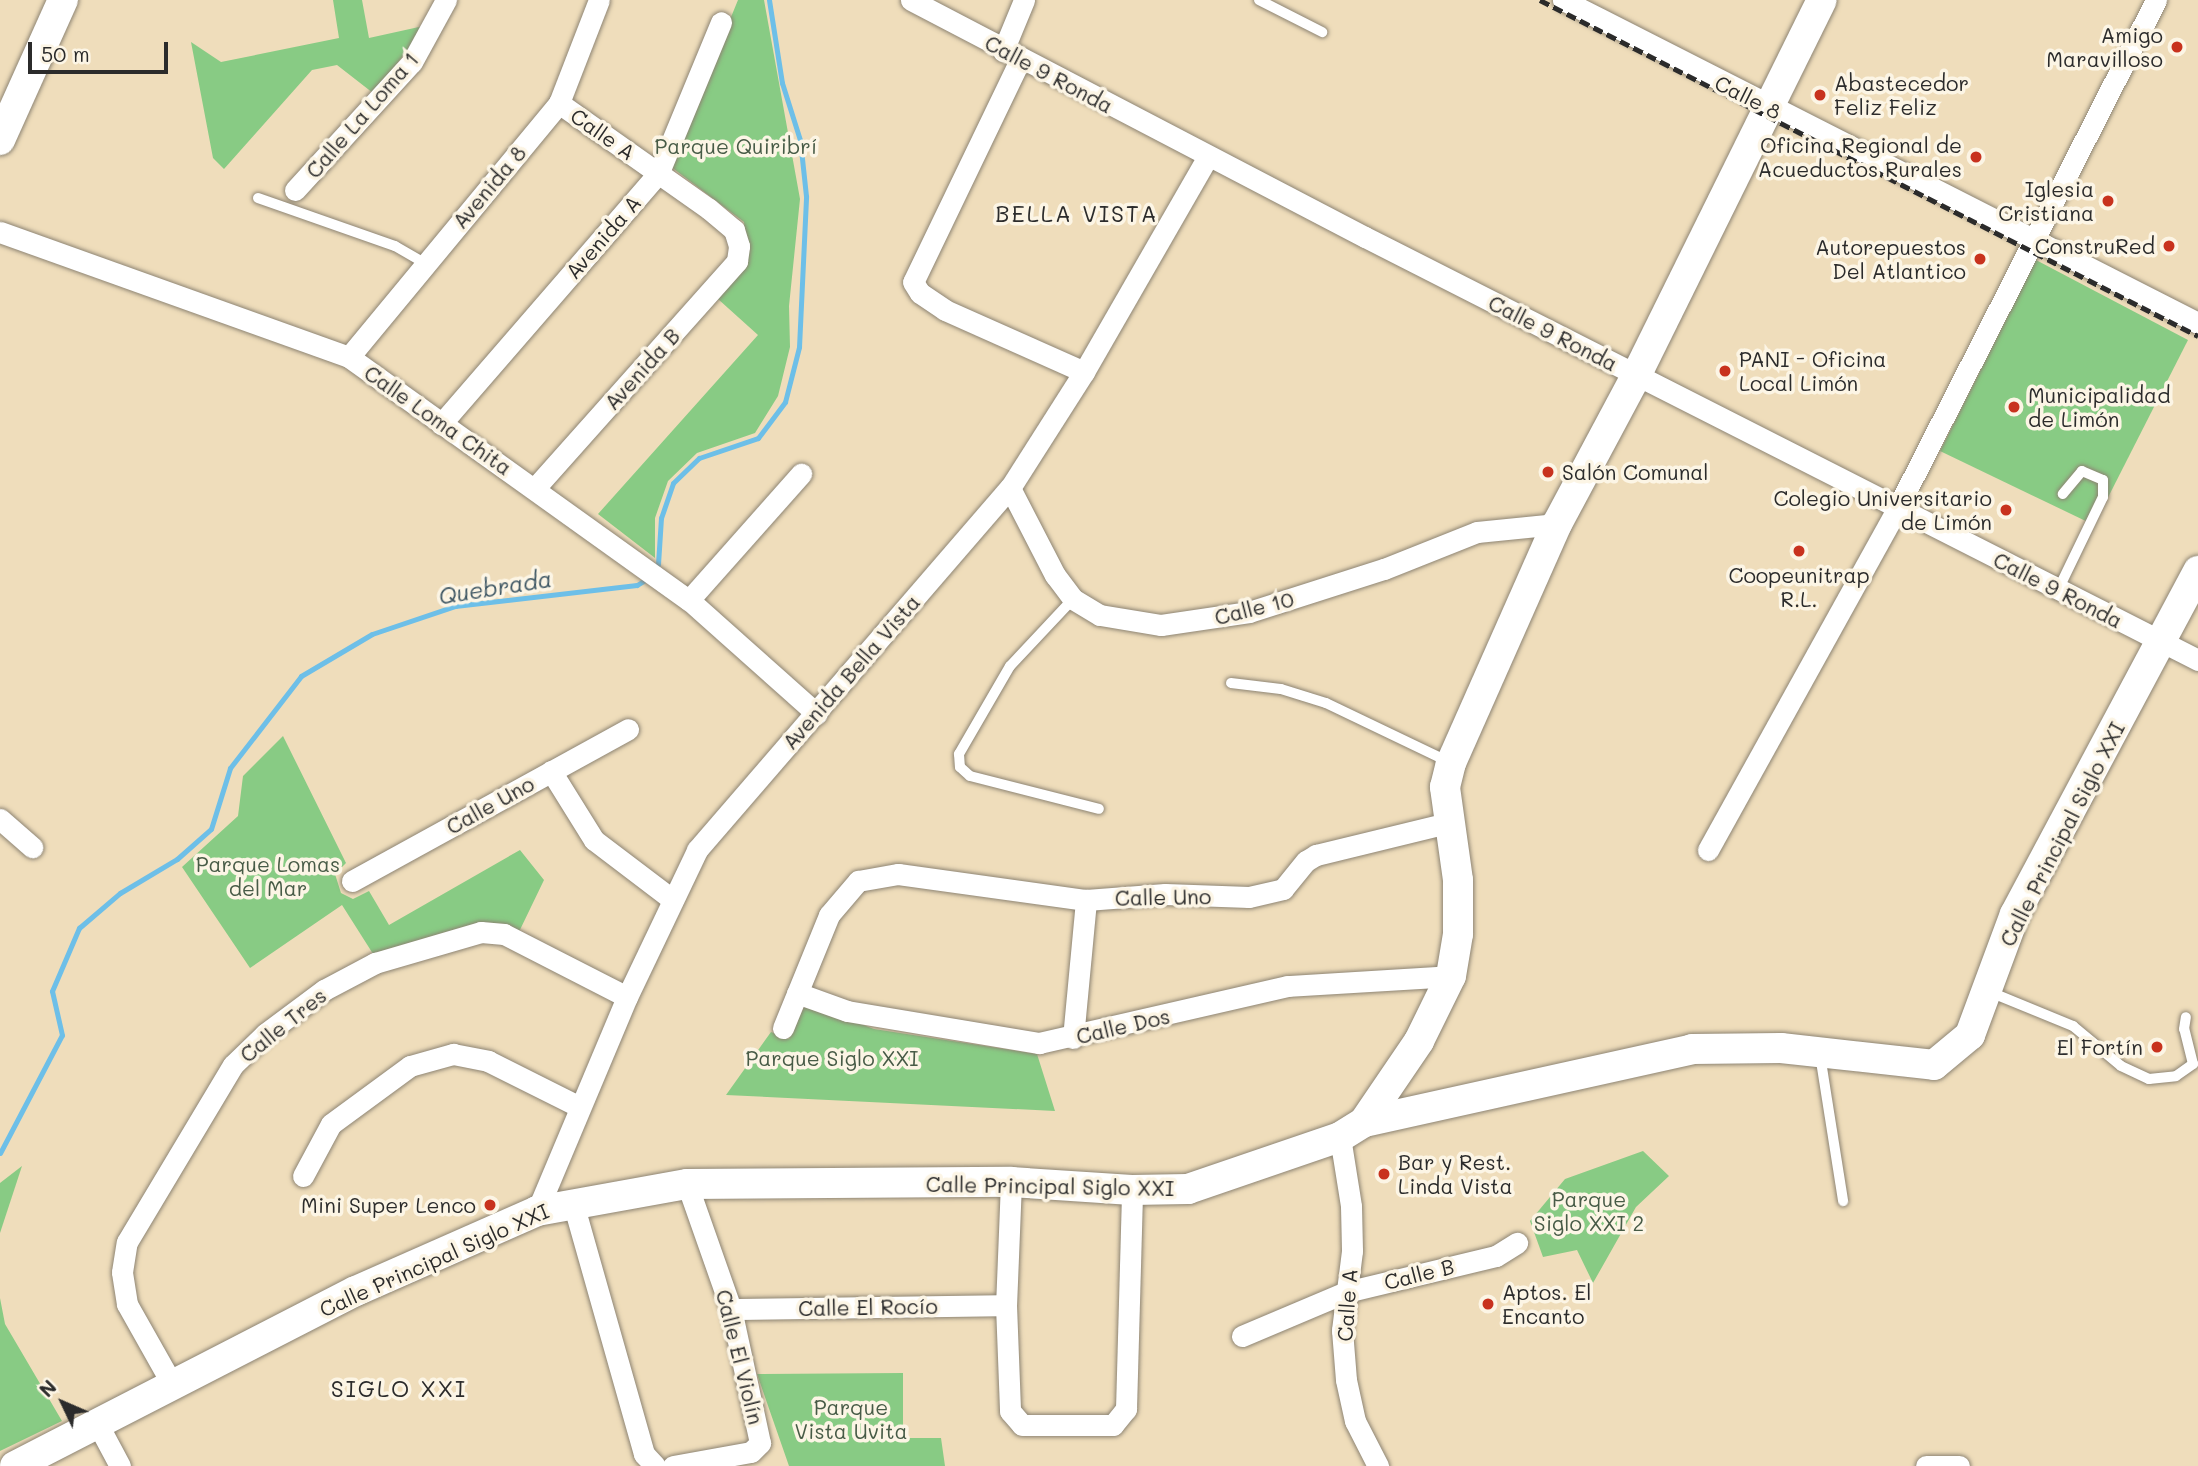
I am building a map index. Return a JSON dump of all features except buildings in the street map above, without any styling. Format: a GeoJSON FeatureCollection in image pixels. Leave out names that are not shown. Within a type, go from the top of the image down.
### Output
{"type":"FeatureCollection","features":[{"type":"Feature","properties":{"kind":"street"},"geometry":{"type":"LineString","coordinates":[[0,140],[63,0]]}},
{"type":"Feature","properties":{"kind":"street","name":"Calle La Loma 1"},"geometry":{"type":"LineString","coordinates":[[295,190],[412,62],[446,0]]}},
{"type":"Feature","properties":{"kind":"street","name":"Avenida 8"},"geometry":{"type":"LineString","coordinates":[[349,357],[559,103],[599,0]]}},
{"type":"Feature","properties":{"kind":"street","name":"Calle 9 Ronda"},"geometry":{"type":"LineString","coordinates":[[911,0],[1012,55],[1636,376],[2198,660]]}},
{"type":"Feature","properties":{"kind":"street"},"geometry":{"type":"LineString","coordinates":[[1024,0],[1012,55],[915,271],[913,282],[920,293],[945,310],[1084,372]]}},
{"type":"Feature","properties":{"kind":"street","name":"Calle 8"},"geometry":{"type":"LineString","coordinates":[[1563,0],[1768,107],[2198,323]]}},
{"type":"Feature","properties":{"kind":"street"},"geometry":{"type":"LineString","coordinates":[[1352,1130],[1419,1041],[1451,976],[1458,894],[1445,787],[1451,764],[1557,524],[1636,376],[1822,0]]}},
{"type":"Feature","properties":{"kind":"street"},"geometry":{"type":"LineString","coordinates":[[1708,850],[1898,507],[2036,243],[2157,0]]}},
{"type":"Feature","properties":{"kind":"street","name":"Avenida A"},"geometry":{"type":"LineString","coordinates":[[441,424],[659,172],[721,22]]}},
{"type":"Feature","properties":{"kind":"street","name":"Calle A"},"geometry":{"type":"LineString","coordinates":[[559,103],[659,172],[734,230],[739,246]]}},
{"type":"Feature","properties":{"kind":"street","name":"Avenida Bella Vista"},"geometry":{"type":"LineString","coordinates":[[537,1210],[627,998],[697,850],[726,811],[817,714],[1010,488],[1084,372],[1208,156]]}},
{"type":"Feature","properties":{"kind":"street","name":"Calle Loma Chita"},"geometry":{"type":"LineString","coordinates":[[0,232],[349,357],[689,600],[817,714]]}},
{"type":"Feature","properties":{"kind":"street","name":"Avenida B"},"geometry":{"type":"LineString","coordinates":[[535,488],[737,261],[739,246]]}},
{"type":"Feature","properties":{"kind":"street"},"geometry":{"type":"LineString","coordinates":[[689,600],[801,474]]}},
{"type":"Feature","properties":{"kind":"street","name":"Calle 10"},"geometry":{"type":"LineString","coordinates":[[1010,488],[1055,575],[1073,599],[1100,615],[1161,625],[1249,612],[1347,581],[1477,533],[1557,524]]}},
{"type":"Feature","properties":{"kind":"street","name":"Calle Principal Siglo XXI"},"geometry":{"type":"LineString","coordinates":[[15,1466],[96,1421],[356,1291],[537,1210],[687,1184],[1011,1182],[1132,1190],[1188,1189],[1352,1130],[1692,1049],[1819,1051],[1934,1065],[1969,1035],[2015,914],[2198,571]]}},
{"type":"Feature","properties":{"kind":"street","name":"Calle Uno"},"geometry":{"type":"LineString","coordinates":[[352,881],[628,729]]}},
{"type":"Feature","properties":{"kind":"street"},"geometry":{"type":"LineString","coordinates":[[551,771],[594,840],[673,900]]}},
{"type":"Feature","properties":{"kind":"street"},"geometry":{"type":"LineString","coordinates":[[0,819],[32,847]]}},
{"type":"Feature","properties":{"kind":"street","name":"Calle Uno"},"geometry":{"type":"LineString","coordinates":[[797,993],[828,915],[858,881],[898,874],[1086,900],[1165,894],[1269,894],[1283,889],[1306,861],[1316,855],[1451,822]]}},
{"type":"Feature","properties":{"kind":"street"},"geometry":{"type":"LineString","coordinates":[[1073,1038],[1086,900]]}},
{"type":"Feature","properties":{"kind":"street","name":"Calle Tres"},"geometry":{"type":"LineString","coordinates":[[172,1384],[127,1304],[122,1272],[128,1242],[233,1065],[265,1034],[324,990],[375,963],[481,932],[504,934],[627,998]]}},
{"type":"Feature","properties":{"kind":"street","name":"Calle Dos"},"geometry":{"type":"LineString","coordinates":[[797,993],[848,1011],[1039,1043],[1073,1038],[1288,986],[1451,976]]}},
{"type":"Feature","properties":{"kind":"street"},"geometry":{"type":"LineString","coordinates":[[783,1028],[797,993]]}},
{"type":"Feature","properties":{"kind":"street"},"geometry":{"type":"LineString","coordinates":[[303,1176],[331,1124],[410,1066],[453,1054],[488,1061],[580,1107]]}},
{"type":"Feature","properties":{"kind":"street","name":"Calle A"},"geometry":{"type":"LineString","coordinates":[[1352,1130],[1352,1251],[1342,1330],[1346,1380],[1355,1421],[1378,1466]]}},
{"type":"Feature","properties":{"kind":"street"},"geometry":{"type":"LineString","coordinates":[[1011,1182],[1006,1305],[1010,1411],[1014,1420],[1022,1425],[1113,1425],[1120,1419],[1129,1401],[1132,1190]]}},
{"type":"Feature","properties":{"kind":"street","name":"Calle El Violín"},"geometry":{"type":"LineString","coordinates":[[673,1466],[751,1452],[760,1443],[731,1309],[687,1184]]}},
{"type":"Feature","properties":{"kind":"street"},"geometry":{"type":"LineString","coordinates":[[573,1203],[644,1454],[655,1466]]}},
{"type":"Feature","properties":{"kind":"street","name":"Calle B"},"geometry":{"type":"LineString","coordinates":[[1242,1336],[1346,1292],[1496,1256],[1517,1243]]}},
{"type":"Feature","properties":{"kind":"street","name":"Calle El Rocío"},"geometry":{"type":"LineString","coordinates":[[731,1309],[1006,1305]]}},
{"type":"Feature","properties":{"kind":"street"},"geometry":{"type":"LineString","coordinates":[[96,1421],[120,1466]]}},
{"type":"Feature","properties":{"kind":"street"},"geometry":{"type":"LineString","coordinates":[[1926,1466],[1959,1466]]}},
{"type":"Feature","properties":{"kind":"lane"},"geometry":{"type":"LineString","coordinates":[[1259,0],[1322,32]]}},
{"type":"Feature","properties":{"kind":"lane"},"geometry":{"type":"LineString","coordinates":[[258,198],[395,246],[426,264]]}},
{"type":"Feature","properties":{"kind":"lane"},"geometry":{"type":"LineString","coordinates":[[2058,590],[2103,497],[2103,480],[2082,471],[2063,494]]}},
{"type":"Feature","properties":{"kind":"lane"},"geometry":{"type":"LineString","coordinates":[[1073,599],[1010,666],[959,754],[960,767],[970,776],[1100,809]]}},
{"type":"Feature","properties":{"kind":"lane"},"geometry":{"type":"LineString","coordinates":[[1231,682],[1281,689],[1326,703],[1451,764]]}},
{"type":"Feature","properties":{"kind":"lane"},"geometry":{"type":"LineString","coordinates":[[1987,991],[2073,1026],[2121,1066],[2149,1079],[2176,1076],[2193,1064],[2184,1029],[2186,1017]]}},
{"type":"Feature","properties":{"kind":"lane"},"geometry":{"type":"LineString","coordinates":[[1819,1051],[1843,1201]]}},
{"type":"Feature","properties":{"kind":"green space"},"geometry":{"type":"Polygon","coordinates":[[[333,0],[362,0],[369,38],[428,25],[373,93],[337,65],[312,70],[224,169],[213,158],[191,42],[221,62],[339,38],[333,0]]]}},
{"type":"Feature","properties":{"kind":"green space","name":"Parque Quiribrí"},"geometry":{"type":"Polygon","coordinates":[[[738,0],[764,0],[800,199],[789,306],[790,347],[778,396],[755,433],[697,453],[668,481],[655,518],[655,558],[598,514],[758,335],[718,299],[747,259],[744,222],[670,166],[738,0]]]}},
{"type":"Feature","properties":{"kind":"green space"},"geometry":{"type":"Polygon","coordinates":[[[2036,260],[2188,340],[2094,525],[1940,451],[2036,260]]]}},
{"type":"Feature","properties":{"kind":"green space","name":"Parque Lomas del Mar"},"geometry":{"type":"Polygon","coordinates":[[[283,736],[346,863],[335,874],[341,893],[353,899],[369,891],[389,925],[520,850],[544,880],[517,936],[375,957],[342,905],[250,968],[182,867],[238,816],[243,776],[283,736]]]}},
{"type":"Feature","properties":{"kind":"green space","name":"Parque Siglo XXI"},"geometry":{"type":"Polygon","coordinates":[[[806,1003],[874,1029],[1037,1054],[1055,1111],[726,1095],[771,1032],[789,1039],[806,1003]]]}},
{"type":"Feature","properties":{"kind":"green space","name":"Parque Siglo XXI 2"},"geometry":{"type":"Polygon","coordinates":[[[1643,1151],[1669,1176],[1636,1207],[1593,1283],[1577,1250],[1543,1257],[1530,1221],[1565,1179],[1643,1151]]]}},
{"type":"Feature","properties":{"kind":"green space"},"geometry":{"type":"Polygon","coordinates":[[[22,1166],[0,1233],[0,1183],[22,1166]]]}},
{"type":"Feature","properties":{"kind":"green space"},"geometry":{"type":"Polygon","coordinates":[[[0,1298],[5,1324],[62,1421],[0,1451],[0,1298]]]}},
{"type":"Feature","properties":{"kind":"green space","name":"Parque Vista Uvita"},"geometry":{"type":"Polygon","coordinates":[[[903,1373],[903,1438],[941,1438],[945,1466],[789,1466],[757,1374],[903,1373]]]}},
{"type":"Feature","properties":{"kind":"waterway","name":"Quebrada"},"geometry":{"type":"LineString","coordinates":[[654,570],[658,564],[661,518],[673,483],[699,458],[758,438],[785,402],[799,347],[806,196],[800,140],[782,83],[769,0]]}},
{"type":"Feature","properties":{"kind":"waterway","name":"Quebrada"},"geometry":{"type":"LineString","coordinates":[[0,1153],[62,1035],[52,991],[79,928],[120,893],[177,859],[211,829],[230,768],[301,676],[372,634],[455,606],[637,585],[648,578]]}},
{"type":"Feature","properties":{"kind":"railway"},"geometry":{"type":"LineString","coordinates":[[1540,0],[2198,336]]}},
{"type":"Feature","properties":{"kind":"place","name":"Amigo Maravilloso"},"geometry":{"type":"Point","coordinates":[2177,47]}},
{"type":"Feature","properties":{"kind":"place","name":"Abastecedor Feliz Feliz"},"geometry":{"type":"Point","coordinates":[1820,95]}},
{"type":"Feature","properties":{"kind":"place","name":"Oficina Regional de Acueductos Rurales"},"geometry":{"type":"Point","coordinates":[1976,157]}},
{"type":"Feature","properties":{"kind":"place","name":"Iglesia Cristiana"},"geometry":{"type":"Point","coordinates":[2108,201]}},
{"type":"Feature","properties":{"kind":"place","name":"ConstruRed"},"geometry":{"type":"Point","coordinates":[2169,246]}},
{"type":"Feature","properties":{"kind":"place","name":"Autorepuestos Del Atlantico"},"geometry":{"type":"Point","coordinates":[1980,259]}},
{"type":"Feature","properties":{"kind":"place","name":"PANI - Oficina Local Limón"},"geometry":{"type":"Point","coordinates":[1725,371]}},
{"type":"Feature","properties":{"kind":"place","name":"Municipalidad de Limón"},"geometry":{"type":"Point","coordinates":[2014,407]}},
{"type":"Feature","properties":{"kind":"place","name":"Salón Comunal"},"geometry":{"type":"Point","coordinates":[1548,472]}},
{"type":"Feature","properties":{"kind":"place","name":"Colegio Universitario de Limón"},"geometry":{"type":"Point","coordinates":[2006,510]}},
{"type":"Feature","properties":{"kind":"place","name":"Coopeunitrap R.L."},"geometry":{"type":"Point","coordinates":[1799,551]}},
{"type":"Feature","properties":{"kind":"place","name":"El Fortín"},"geometry":{"type":"Point","coordinates":[2157,1047]}},
{"type":"Feature","properties":{"kind":"place","name":"Bar y Rest. Linda Vista"},"geometry":{"type":"Point","coordinates":[1384,1174]}},
{"type":"Feature","properties":{"kind":"place","name":"Mini Super Lenco"},"geometry":{"type":"Point","coordinates":[490,1205]}},
{"type":"Feature","properties":{"kind":"place","name":"Aptos. El Encanto"},"geometry":{"type":"Point","coordinates":[1488,1304]}},
{"type":"Feature","properties":{"kind":"district","name":"BELLA VISTA"},"geometry":{"type":"Point","coordinates":[1077,213]}},
{"type":"Feature","properties":{"kind":"district","name":"SIGLO XXI"},"geometry":{"type":"Point","coordinates":[399,1388]}}]}
